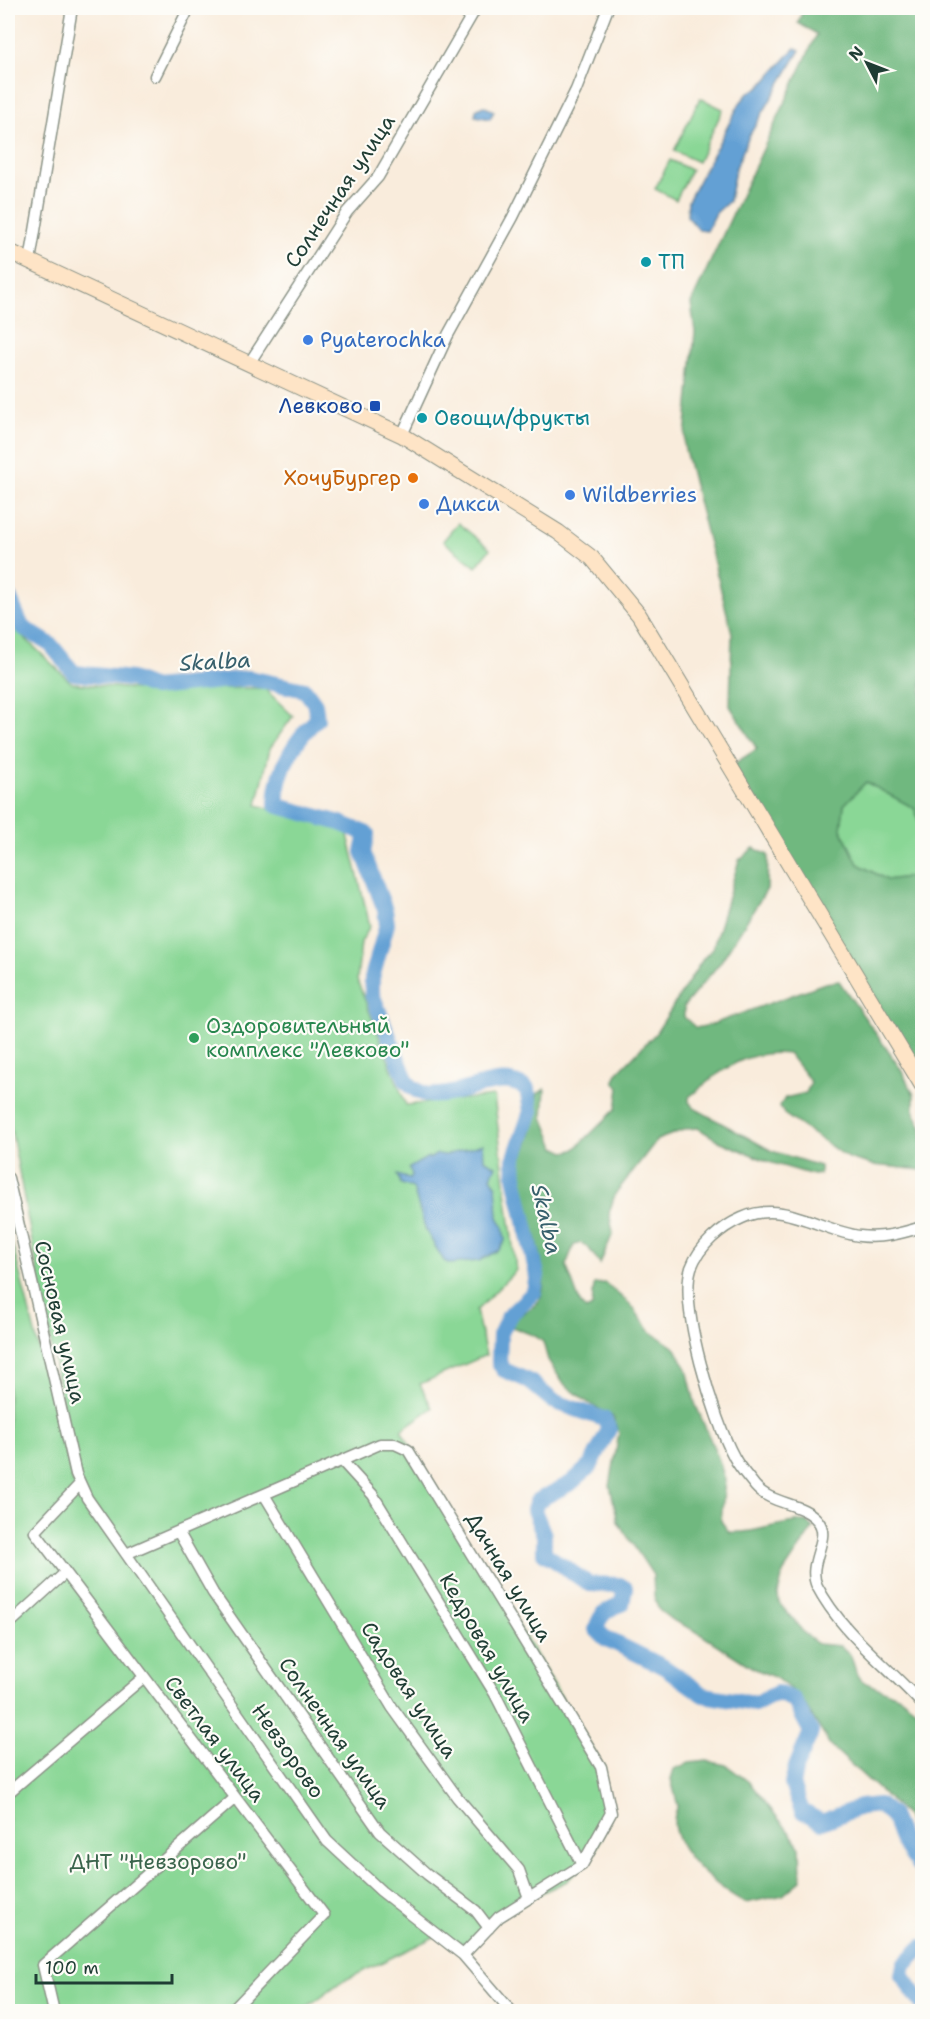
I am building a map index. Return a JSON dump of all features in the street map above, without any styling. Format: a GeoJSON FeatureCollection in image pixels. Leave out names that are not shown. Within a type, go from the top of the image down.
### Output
{"type":"FeatureCollection","features":[{"type":"Feature","properties":{"kind":"street"},"geometry":{"type":"LineString","coordinates":[[30,261],[72,8]]}},
{"type":"Feature","properties":{"kind":"street"},"geometry":{"type":"LineString","coordinates":[[155,76],[189,8]]}},
{"type":"Feature","properties":{"kind":"street","name":"Солнечная улица"},"geometry":{"type":"LineString","coordinates":[[250,362],[347,212],[378,177],[476,8]]}},
{"type":"Feature","properties":{"kind":"street"},"geometry":{"type":"LineString","coordinates":[[402,435],[448,335],[513,217],[576,90],[608,8]]}},
{"type":"Feature","properties":{"kind":"street"},"geometry":{"type":"LineString","coordinates":[[8,250],[402,435],[558,532],[592,558],[639,615],[922,1085]]}},
{"type":"Feature","properties":{"kind":"street","name":"Сосновая улица"},"geometry":{"type":"LineString","coordinates":[[8,1178],[78,1479]]}},
{"type":"Feature","properties":{"kind":"street"},"geometry":{"type":"LineString","coordinates":[[922,1227],[880,1237],[859,1236],[786,1213],[757,1213],[730,1225],[700,1251],[692,1268],[688,1286],[698,1351],[717,1414],[735,1459],[766,1496],[819,1522],[822,1539],[814,1561],[813,1573],[816,1584],[856,1640],[894,1672],[922,1704]]}},
{"type":"Feature","properties":{"kind":"street","name":"Дачная улица"},"geometry":{"type":"LineString","coordinates":[[126,1554],[180,1533],[380,1444],[395,1444],[408,1450],[602,1767],[611,1813],[582,1865],[499,1917],[463,1955]]}},
{"type":"Feature","properties":{"kind":"street","name":"Кедровая улица"},"geometry":{"type":"LineString","coordinates":[[342,1461],[373,1495],[495,1694],[582,1865]]}},
{"type":"Feature","properties":{"kind":"street","name":"Невзорово"},"geometry":{"type":"LineString","coordinates":[[78,1479],[126,1554],[327,1841],[381,1891],[463,1955],[512,2012]]}},
{"type":"Feature","properties":{"kind":"street","name":"Светлая улица"},"geometry":{"type":"LineString","coordinates":[[78,1479],[35,1532],[324,1915],[231,2012]]}},
{"type":"Feature","properties":{"kind":"street","name":"Садовая улица"},"geometry":{"type":"LineString","coordinates":[[265,1496],[392,1707],[458,1797],[519,1870],[529,1898]]}},
{"type":"Feature","properties":{"kind":"street","name":"Солнечная улица"},"geometry":{"type":"LineString","coordinates":[[180,1533],[213,1593],[380,1832],[428,1874],[476,1911],[489,1928]]}},
{"type":"Feature","properties":{"kind":"street"},"geometry":{"type":"LineString","coordinates":[[8,1625],[65,1573]]}},
{"type":"Feature","properties":{"kind":"street"},"geometry":{"type":"LineString","coordinates":[[8,1794],[144,1677]]}},
{"type":"Feature","properties":{"kind":"street"},"geometry":{"type":"LineString","coordinates":[[54,2012],[43,1965],[235,1798]]}},
{"type":"Feature","properties":{"kind":"green space"},"geometry":{"type":"Polygon","coordinates":[[[804,8],[922,8],[922,830],[914,808],[866,782],[844,805],[841,829],[858,864],[887,880],[915,876],[922,866],[922,1085],[729,767],[757,749],[730,706],[732,633],[684,446],[695,332],[691,303],[817,34],[798,23],[804,8]]]}},
{"type":"Feature","properties":{"kind":"green space"},"geometry":{"type":"Polygon","coordinates":[[[700,98],[723,109],[698,162],[674,151],[700,98]]]}},
{"type":"Feature","properties":{"kind":"green space"},"geometry":{"type":"Polygon","coordinates":[[[670,160],[691,170],[676,200],[655,189],[670,160]]]}},
{"type":"Feature","properties":{"kind":"green space"},"geometry":{"type":"Polygon","coordinates":[[[458,523],[490,549],[476,567],[443,541],[458,523]]]}},
{"type":"Feature","properties":{"kind":"green space","name":"ДНТ \"Невзорово\""},"geometry":{"type":"Polygon","coordinates":[[[8,622],[72,683],[133,689],[264,688],[293,716],[270,748],[257,805],[347,831],[370,926],[361,942],[357,980],[406,1105],[494,1096],[516,1270],[476,1311],[486,1355],[420,1384],[432,1408],[401,1430],[600,1761],[609,1821],[593,1856],[567,1881],[504,1910],[466,1945],[438,1935],[341,1982],[301,2011],[8,2011],[8,1227],[73,1483],[77,1483],[8,1113],[8,622]]]}},
{"type":"Feature","properties":{"kind":"green space"},"geometry":{"type":"Polygon","coordinates":[[[866,782],[914,808],[923,843],[922,860],[915,876],[887,880],[858,864],[841,829],[844,805],[866,782]]]}},
{"type":"Feature","properties":{"kind":"green space"},"geometry":{"type":"Polygon","coordinates":[[[754,848],[768,855],[767,889],[720,963],[684,1006],[684,1017],[696,1028],[710,1025],[825,983],[839,981],[900,1068],[914,1095],[914,1112],[922,1128],[922,1170],[873,1165],[848,1158],[784,1114],[780,1106],[785,1098],[806,1093],[811,1082],[789,1054],[759,1055],[734,1064],[723,1071],[689,1097],[689,1102],[694,1108],[772,1151],[820,1166],[820,1174],[813,1175],[769,1162],[719,1141],[698,1128],[686,1129],[657,1140],[615,1194],[609,1213],[613,1233],[600,1264],[588,1247],[581,1243],[574,1245],[566,1265],[580,1303],[586,1310],[592,1307],[594,1284],[605,1283],[631,1305],[650,1331],[676,1349],[687,1369],[695,1403],[725,1480],[721,1521],[729,1532],[749,1531],[807,1521],[813,1528],[783,1573],[778,1594],[779,1603],[806,1635],[818,1644],[841,1646],[851,1656],[861,1681],[900,1697],[922,1714],[922,1858],[906,1815],[830,1745],[804,1703],[791,1690],[776,1678],[753,1668],[659,1610],[654,1596],[653,1575],[618,1522],[610,1486],[619,1433],[613,1417],[587,1402],[563,1383],[548,1360],[543,1342],[535,1336],[512,1327],[512,1321],[535,1305],[543,1291],[541,1258],[520,1170],[522,1156],[532,1130],[537,1094],[545,1089],[543,1117],[555,1147],[565,1152],[574,1150],[616,1109],[619,1088],[614,1081],[617,1073],[656,1033],[703,959],[713,948],[739,860],[754,848]]]}},
{"type":"Feature","properties":{"kind":"green space"},"geometry":{"type":"Polygon","coordinates":[[[707,1761],[726,1765],[749,1782],[800,1847],[801,1880],[783,1895],[746,1903],[720,1887],[694,1863],[684,1849],[677,1835],[674,1820],[678,1806],[671,1779],[674,1769],[689,1763],[707,1761]]]}},
{"type":"Feature","properties":{"kind":"water"},"geometry":{"type":"Polygon","coordinates":[[[795,48],[800,50],[749,136],[735,170],[729,201],[716,213],[707,231],[699,230],[687,216],[688,201],[740,103],[749,92],[759,88],[795,48]]]}},
{"type":"Feature","properties":{"kind":"water"},"geometry":{"type":"Polygon","coordinates":[[[483,106],[494,111],[490,119],[475,116],[476,110],[483,106]]]}},
{"type":"Feature","properties":{"kind":"water"},"geometry":{"type":"Polygon","coordinates":[[[483,1144],[484,1159],[496,1166],[491,1177],[496,1185],[498,1217],[503,1226],[505,1241],[499,1250],[479,1261],[450,1264],[444,1261],[426,1231],[413,1188],[401,1184],[397,1175],[410,1179],[412,1175],[409,1168],[428,1157],[429,1159],[437,1154],[446,1155],[483,1144]]]}},
{"type":"Feature","properties":{"kind":"waterway","name":"Skalba"},"geometry":{"type":"LineString","coordinates":[[8,595],[22,627],[51,645],[74,673],[131,679],[154,688],[249,678],[305,690],[315,704],[317,719],[300,738],[288,758],[279,780],[276,805],[340,823],[367,834],[363,852],[385,910],[387,924],[372,978],[372,994],[407,1082],[420,1092],[434,1095],[450,1094],[497,1082],[513,1083],[527,1089],[531,1111],[514,1160],[515,1177],[537,1275],[534,1292],[509,1316],[500,1335],[499,1363],[504,1370],[529,1381],[553,1401],[604,1419],[609,1429],[591,1465],[571,1483],[537,1501],[534,1510],[544,1535],[544,1553],[589,1584],[620,1585],[625,1588],[622,1604],[612,1608],[600,1619],[596,1629],[605,1638],[664,1667],[704,1695],[756,1704],[777,1693],[794,1700],[811,1732],[796,1767],[792,1784],[802,1811],[822,1822],[860,1807],[879,1805],[892,1815],[902,1841],[922,1870]]}},
{"type":"Feature","properties":{"kind":"waterway","name":"Skalba"},"geometry":{"type":"LineString","coordinates":[[922,1947],[904,1965],[902,1975],[922,2004]]}},
{"type":"Feature","properties":{"kind":"place","name":"ТП"},"geometry":{"type":"Point","coordinates":[646,262]}},
{"type":"Feature","properties":{"kind":"place","name":"Pyaterochka"},"geometry":{"type":"Point","coordinates":[308,340]}},
{"type":"Feature","properties":{"kind":"place","name":"Левково"},"geometry":{"type":"Point","coordinates":[375,406]}},
{"type":"Feature","properties":{"kind":"place","name":"Овощи/фрукты"},"geometry":{"type":"Point","coordinates":[422,418]}},
{"type":"Feature","properties":{"kind":"place","name":"ХочуБургер"},"geometry":{"type":"Point","coordinates":[413,478]}},
{"type":"Feature","properties":{"kind":"place","name":"Wildberries"},"geometry":{"type":"Point","coordinates":[570,495]}},
{"type":"Feature","properties":{"kind":"place","name":"Дикси"},"geometry":{"type":"Point","coordinates":[424,504]}},
{"type":"Feature","properties":{"kind":"place","name":"Оздоровительный комплекс \"Левково\""},"geometry":{"type":"Point","coordinates":[194,1038]}}]}
